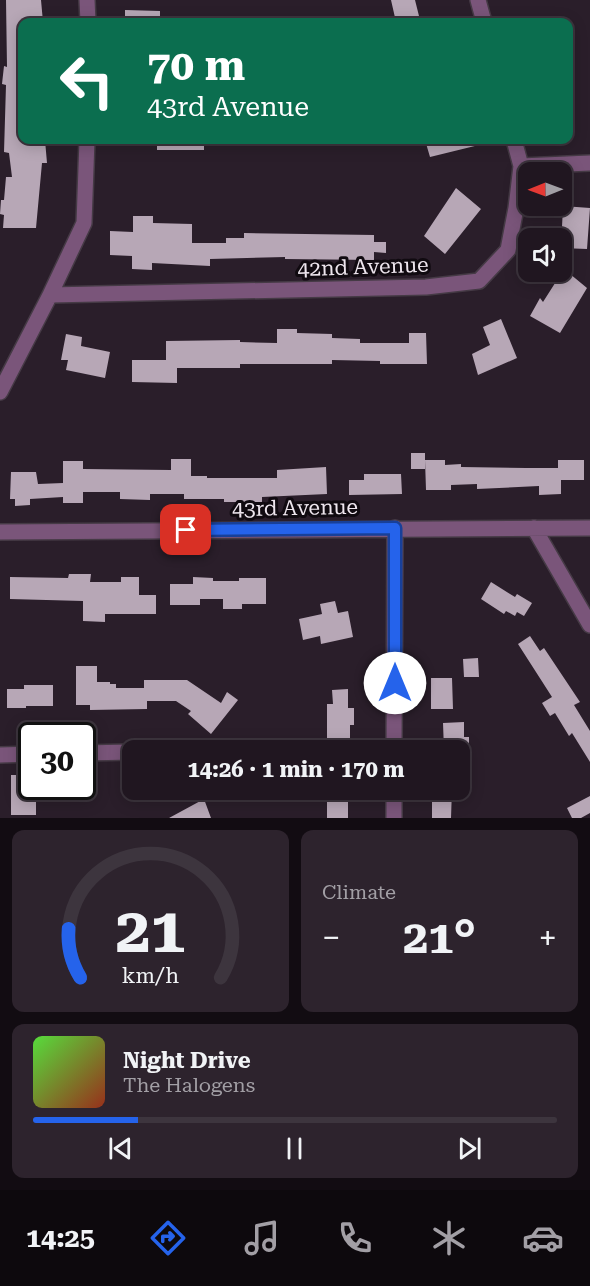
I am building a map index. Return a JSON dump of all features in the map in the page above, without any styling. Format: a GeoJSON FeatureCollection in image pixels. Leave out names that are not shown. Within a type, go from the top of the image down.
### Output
{"type":"FeatureCollection","features":[{"type":"Feature","properties":{"kind":"street"},"geometry":{"type":"LineString","coordinates":[[87,0],[88,18]]}},
{"type":"Feature","properties":{"kind":"street"},"geometry":{"type":"LineString","coordinates":[[478,0],[483,18]]}},
{"type":"Feature","properties":{"kind":"street"},"geometry":{"type":"LineString","coordinates":[[0,392],[84,223],[87,144]]}},
{"type":"Feature","properties":{"kind":"street"},"geometry":{"type":"LineString","coordinates":[[515,144],[520,162]]}},
{"type":"Feature","properties":{"kind":"street"},"geometry":{"type":"LineString","coordinates":[[572,164],[590,163]]}},
{"type":"Feature","properties":{"kind":"street","name":"42nd Avenue"},"geometry":{"type":"LineString","coordinates":[[50,295],[426,287],[479,281],[508,250],[518,191]]}},
{"type":"Feature","properties":{"kind":"street"},"geometry":{"type":"LineString","coordinates":[[394,740],[395,528]]}},
{"type":"Feature","properties":{"kind":"street"},"geometry":{"type":"LineString","coordinates":[[534,528],[589,622]]}},
{"type":"Feature","properties":{"kind":"street","name":"43rd Avenue"},"geometry":{"type":"LineString","coordinates":[[0,532],[590,528]]}},
{"type":"Feature","properties":{"kind":"street"},"geometry":{"type":"LineString","coordinates":[[96,753],[122,752]]}},
{"type":"Feature","properties":{"kind":"street"},"geometry":{"type":"LineString","coordinates":[[0,755],[18,754]]}},
{"type":"Feature","properties":{"kind":"street"},"geometry":{"type":"LineString","coordinates":[[394,800],[394,818]]}},
{"type":"Feature","properties":{"kind":"building"},"geometry":{"type":"Polygon","coordinates":[[[6,0],[41,0],[43,18],[18,18],[18,144],[45,144],[47,163],[42,163],[36,228],[3,228],[4,215],[0,214],[6,177],[12,177],[9,153],[4,152],[6,85],[2,84],[4,66],[7,67],[6,0]]]}},
{"type":"Feature","properties":{"kind":"building"},"geometry":{"type":"Polygon","coordinates":[[[391,0],[415,0],[419,16],[395,18],[391,0]]]}},
{"type":"Feature","properties":{"kind":"building"},"geometry":{"type":"Polygon","coordinates":[[[125,10],[160,11],[160,18],[125,18],[125,10]]]}},
{"type":"Feature","properties":{"kind":"building"},"geometry":{"type":"Polygon","coordinates":[[[157,144],[204,144],[204,150],[157,150],[157,144]]]}},
{"type":"Feature","properties":{"kind":"building"},"geometry":{"type":"Polygon","coordinates":[[[426,144],[483,144],[430,157],[426,144]]]}},
{"type":"Feature","properties":{"kind":"building"},"geometry":{"type":"Polygon","coordinates":[[[456,188],[481,209],[445,254],[424,236],[456,188]]]}},
{"type":"Feature","properties":{"kind":"building"},"geometry":{"type":"Polygon","coordinates":[[[572,207],[590,208],[587,249],[572,248],[572,228],[562,228],[563,216],[572,216],[572,207]]]}},
{"type":"Feature","properties":{"kind":"building"},"geometry":{"type":"Polygon","coordinates":[[[133,216],[153,216],[153,223],[192,224],[192,243],[226,243],[226,238],[244,238],[244,233],[374,235],[374,242],[386,242],[386,253],[374,252],[374,260],[285,259],[285,257],[210,259],[210,266],[152,263],[152,270],[132,269],[132,256],[110,255],[110,231],[133,232],[133,216]]]}},
{"type":"Feature","properties":{"kind":"building"},"geometry":{"type":"Polygon","coordinates":[[[572,276],[587,288],[560,333],[530,316],[540,298],[543,302],[556,282],[572,282],[572,276]]]}},
{"type":"Feature","properties":{"kind":"building"},"geometry":{"type":"Polygon","coordinates":[[[501,319],[517,358],[478,375],[472,354],[490,345],[483,327],[501,319]]]}},
{"type":"Feature","properties":{"kind":"building"},"geometry":{"type":"Polygon","coordinates":[[[277,329],[297,329],[297,333],[332,334],[332,338],[360,339],[360,343],[409,343],[409,333],[426,333],[427,364],[380,364],[380,361],[332,360],[332,364],[240,364],[240,368],[177,368],[177,383],[132,382],[132,360],[166,360],[166,341],[240,340],[240,342],[277,343],[277,329]]]}},
{"type":"Feature","properties":{"kind":"building"},"geometry":{"type":"Polygon","coordinates":[[[66,334],[82,337],[81,346],[110,352],[105,378],[66,370],[68,360],[61,360],[66,334]]]}},
{"type":"Feature","properties":{"kind":"building"},"geometry":{"type":"Polygon","coordinates":[[[411,453],[425,453],[425,469],[411,469],[411,453]]]}},
{"type":"Feature","properties":{"kind":"building"},"geometry":{"type":"Polygon","coordinates":[[[171,459],[191,459],[191,476],[207,476],[207,478],[277,478],[277,470],[326,467],[327,494],[262,497],[262,502],[224,502],[224,499],[184,499],[184,494],[150,494],[150,500],[120,499],[120,492],[83,492],[83,503],[63,503],[63,497],[30,499],[30,505],[15,506],[15,499],[10,499],[11,472],[36,472],[38,484],[63,483],[63,461],[83,461],[83,469],[171,470],[171,459]]]}},
{"type":"Feature","properties":{"kind":"building"},"geometry":{"type":"Polygon","coordinates":[[[425,460],[445,460],[445,465],[461,464],[461,467],[558,468],[558,460],[584,460],[584,480],[561,480],[561,494],[539,495],[539,486],[477,489],[477,484],[451,485],[451,490],[426,490],[425,460]]]}},
{"type":"Feature","properties":{"kind":"building"},"geometry":{"type":"Polygon","coordinates":[[[364,474],[401,474],[402,494],[349,495],[349,480],[364,480],[364,474]]]}},
{"type":"Feature","properties":{"kind":"building"},"geometry":{"type":"Polygon","coordinates":[[[69,574],[91,574],[90,582],[121,582],[121,577],[139,577],[139,595],[156,595],[156,614],[105,614],[105,622],[83,621],[83,601],[10,599],[10,577],[68,578],[69,574]]]}},
{"type":"Feature","properties":{"kind":"building"},"geometry":{"type":"Polygon","coordinates":[[[193,577],[213,578],[213,581],[266,578],[266,604],[242,604],[242,609],[223,609],[223,599],[200,599],[200,605],[170,605],[170,584],[193,584],[193,577]]]}},
{"type":"Feature","properties":{"kind":"building"},"geometry":{"type":"Polygon","coordinates":[[[491,582],[515,597],[517,594],[532,603],[524,616],[517,612],[515,616],[506,611],[504,614],[481,599],[491,582]]]}},
{"type":"Feature","properties":{"kind":"building"},"geometry":{"type":"Polygon","coordinates":[[[335,601],[338,613],[348,611],[353,637],[321,644],[320,636],[303,640],[299,619],[322,614],[320,604],[335,601]]]}},
{"type":"Feature","properties":{"kind":"building"},"geometry":{"type":"Polygon","coordinates":[[[530,636],[540,651],[544,648],[580,702],[574,705],[590,731],[590,762],[572,733],[569,736],[555,713],[550,716],[542,703],[552,697],[518,644],[530,636]]]}},
{"type":"Feature","properties":{"kind":"building"},"geometry":{"type":"Polygon","coordinates":[[[478,658],[479,677],[464,677],[463,659],[478,658]]]}},
{"type":"Feature","properties":{"kind":"building"},"geometry":{"type":"Polygon","coordinates":[[[76,666],[97,666],[97,682],[110,682],[110,684],[116,684],[116,688],[144,688],[144,680],[187,680],[221,703],[227,692],[238,700],[211,734],[188,714],[191,711],[176,701],[147,701],[147,709],[90,710],[90,705],[76,705],[76,666]]]}},
{"type":"Feature","properties":{"kind":"building"},"geometry":{"type":"Polygon","coordinates":[[[431,678],[452,678],[453,709],[431,709],[431,678]]]}},
{"type":"Feature","properties":{"kind":"building"},"geometry":{"type":"Polygon","coordinates":[[[24,685],[53,685],[53,706],[7,708],[7,689],[24,689],[24,685]]]}},
{"type":"Feature","properties":{"kind":"building"},"geometry":{"type":"Polygon","coordinates":[[[348,689],[348,708],[354,708],[354,725],[350,725],[350,740],[327,740],[327,704],[333,704],[332,690],[348,689]]]}},
{"type":"Feature","properties":{"kind":"building"},"geometry":{"type":"Polygon","coordinates":[[[464,722],[464,737],[469,737],[469,740],[444,740],[443,723],[464,722]]]}},
{"type":"Feature","properties":{"kind":"building"},"geometry":{"type":"Polygon","coordinates":[[[11,775],[18,775],[18,800],[36,800],[36,815],[11,815],[11,775]]]}},
{"type":"Feature","properties":{"kind":"building"},"geometry":{"type":"Polygon","coordinates":[[[590,796],[590,813],[581,818],[572,818],[567,808],[590,796]]]}},
{"type":"Feature","properties":{"kind":"building"},"geometry":{"type":"Polygon","coordinates":[[[204,800],[211,818],[169,818],[204,800]]]}},
{"type":"Feature","properties":{"kind":"building"},"geometry":{"type":"Polygon","coordinates":[[[327,800],[348,800],[348,818],[327,818],[327,800]]]}},
{"type":"Feature","properties":{"kind":"building"},"geometry":{"type":"Polygon","coordinates":[[[432,800],[452,800],[451,818],[432,818],[432,800]]]}},
{"type":"Feature","properties":{"kind":"route"},"geometry":{"type":"LineString","coordinates":[[186,530],[395,528],[395,683]]}}]}
